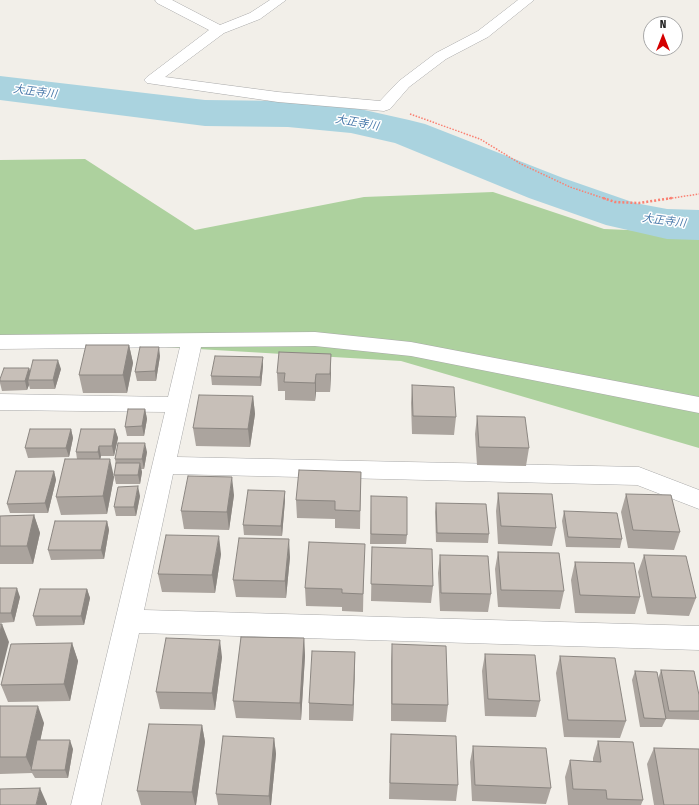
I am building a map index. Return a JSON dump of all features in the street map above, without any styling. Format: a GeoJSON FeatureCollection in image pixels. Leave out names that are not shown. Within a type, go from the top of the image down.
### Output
{"type":"FeatureCollection","features":[{"type":"Feature","properties":{"kind":"street"},"geometry":{"type":"LineString","coordinates":[[162,0],[219,30]]}},
{"type":"Feature","properties":{"kind":"street"},"geometry":{"type":"LineString","coordinates":[[279,0],[255,16],[219,30],[152,80],[278,97],[384,106],[404,84],[441,56],[483,34],[527,0]]}},
{"type":"Feature","properties":{"kind":"street"},"geometry":{"type":"LineString","coordinates":[[0,342],[315,339],[411,349],[699,405]]}},
{"type":"Feature","properties":{"kind":"street"},"geometry":{"type":"LineString","coordinates":[[86,805],[192,340]]}},
{"type":"Feature","properties":{"kind":"street"},"geometry":{"type":"LineString","coordinates":[[0,402],[178,405]]}},
{"type":"Feature","properties":{"kind":"street"},"geometry":{"type":"LineString","coordinates":[[164,465],[639,476],[699,500]]}},
{"type":"Feature","properties":{"kind":"street"},"geometry":{"type":"LineString","coordinates":[[128,620],[699,638]]}},
{"type":"Feature","properties":{"kind":"path"},"geometry":{"type":"LineString","coordinates":[[384,106],[480,139],[520,164],[570,188],[615,202],[639,203],[699,194]]}},
{"type":"Feature","properties":{"kind":"green space"},"geometry":{"type":"Polygon","coordinates":[[[85,159],[195,230],[364,197],[493,192],[604,229],[699,233],[699,448],[401,361],[12,338],[0,344],[0,160],[85,159]]]}},
{"type":"Feature","properties":{"kind":"building"},"geometry":{"type":"Polygon","coordinates":[[[86,345],[129,345],[123,375],[79,375],[86,345]]]}},
{"type":"Feature","properties":{"kind":"building"},"geometry":{"type":"Polygon","coordinates":[[[140,347],[159,347],[155,371],[135,372],[140,347]]]}},
{"type":"Feature","properties":{"kind":"building"},"geometry":{"type":"Polygon","coordinates":[[[279,352],[331,354],[330,374],[316,374],[315,383],[284,382],[285,373],[277,373],[279,352]]]}},
{"type":"Feature","properties":{"kind":"building"},"geometry":{"type":"Polygon","coordinates":[[[215,356],[263,357],[260,377],[211,376],[215,356]]]}},
{"type":"Feature","properties":{"kind":"building"},"geometry":{"type":"Polygon","coordinates":[[[33,360],[58,360],[53,380],[28,380],[33,360]]]}},
{"type":"Feature","properties":{"kind":"building"},"geometry":{"type":"Polygon","coordinates":[[[4,368],[29,368],[25,381],[0,381],[4,368]]]}},
{"type":"Feature","properties":{"kind":"building"},"geometry":{"type":"Polygon","coordinates":[[[412,385],[454,387],[456,417],[413,416],[412,385]]]}},
{"type":"Feature","properties":{"kind":"building"},"geometry":{"type":"Polygon","coordinates":[[[199,395],[253,396],[248,429],[193,428],[199,395]]]}},
{"type":"Feature","properties":{"kind":"building"},"geometry":{"type":"Polygon","coordinates":[[[128,409],[145,409],[142,426],[125,427],[128,409]]]}},
{"type":"Feature","properties":{"kind":"building"},"geometry":{"type":"Polygon","coordinates":[[[477,416],[525,417],[529,448],[479,447],[477,416]]]}},
{"type":"Feature","properties":{"kind":"building"},"geometry":{"type":"Polygon","coordinates":[[[30,429],[71,429],[66,448],[25,448],[30,429]]]}},
{"type":"Feature","properties":{"kind":"building"},"geometry":{"type":"Polygon","coordinates":[[[81,429],[115,429],[112,446],[99,446],[98,452],[76,452],[81,429]]]}},
{"type":"Feature","properties":{"kind":"building"},"geometry":{"type":"Polygon","coordinates":[[[118,443],[145,443],[142,459],[115,459],[118,443]]]}},
{"type":"Feature","properties":{"kind":"building"},"geometry":{"type":"Polygon","coordinates":[[[65,459],[110,459],[103,496],[56,497],[65,459]]]}},
{"type":"Feature","properties":{"kind":"building"},"geometry":{"type":"Polygon","coordinates":[[[116,463],[140,463],[138,475],[114,475],[116,463]]]}},
{"type":"Feature","properties":{"kind":"building"},"geometry":{"type":"Polygon","coordinates":[[[299,470],[361,472],[360,511],[335,510],[335,501],[296,500],[299,470]]]}},
{"type":"Feature","properties":{"kind":"building"},"geometry":{"type":"Polygon","coordinates":[[[16,471],[54,471],[45,503],[7,504],[16,471]]]}},
{"type":"Feature","properties":{"kind":"building"},"geometry":{"type":"Polygon","coordinates":[[[188,476],[232,477],[227,512],[181,511],[188,476]]]}},
{"type":"Feature","properties":{"kind":"building"},"geometry":{"type":"Polygon","coordinates":[[[138,486],[134,507],[114,507],[118,487],[138,486]]]}},
{"type":"Feature","properties":{"kind":"building"},"geometry":{"type":"Polygon","coordinates":[[[248,490],[285,491],[281,526],[243,525],[248,490]]]}},
{"type":"Feature","properties":{"kind":"building"},"geometry":{"type":"Polygon","coordinates":[[[498,493],[552,494],[556,528],[501,526],[498,493]]]}},
{"type":"Feature","properties":{"kind":"building"},"geometry":{"type":"Polygon","coordinates":[[[626,494],[671,495],[680,532],[633,530],[626,494]]]}},
{"type":"Feature","properties":{"kind":"building"},"geometry":{"type":"Polygon","coordinates":[[[371,496],[407,497],[407,535],[371,534],[371,496]]]}},
{"type":"Feature","properties":{"kind":"building"},"geometry":{"type":"Polygon","coordinates":[[[436,503],[486,504],[489,534],[437,533],[436,503]]]}},
{"type":"Feature","properties":{"kind":"building"},"geometry":{"type":"Polygon","coordinates":[[[564,511],[617,513],[622,539],[568,537],[564,511]]]}},
{"type":"Feature","properties":{"kind":"building"},"geometry":{"type":"Polygon","coordinates":[[[34,515],[27,546],[0,546],[0,516],[34,515]]]}},
{"type":"Feature","properties":{"kind":"building"},"geometry":{"type":"Polygon","coordinates":[[[55,521],[107,521],[101,550],[48,550],[55,521]]]}},
{"type":"Feature","properties":{"kind":"building"},"geometry":{"type":"Polygon","coordinates":[[[166,535],[219,536],[212,575],[158,574],[166,535]]]}},
{"type":"Feature","properties":{"kind":"building"},"geometry":{"type":"Polygon","coordinates":[[[239,538],[289,539],[285,581],[233,580],[239,538]]]}},
{"type":"Feature","properties":{"kind":"building"},"geometry":{"type":"Polygon","coordinates":[[[309,542],[365,544],[363,594],[342,593],[342,589],[305,588],[309,542]]]}},
{"type":"Feature","properties":{"kind":"building"},"geometry":{"type":"Polygon","coordinates":[[[372,547],[432,549],[433,586],[371,584],[372,547]]]}},
{"type":"Feature","properties":{"kind":"building"},"geometry":{"type":"Polygon","coordinates":[[[498,552],[559,553],[564,591],[501,590],[498,552]]]}},
{"type":"Feature","properties":{"kind":"building"},"geometry":{"type":"Polygon","coordinates":[[[440,555],[488,556],[491,594],[441,593],[440,555]]]}},
{"type":"Feature","properties":{"kind":"building"},"geometry":{"type":"Polygon","coordinates":[[[644,555],[686,556],[696,598],[652,597],[644,555]]]}},
{"type":"Feature","properties":{"kind":"building"},"geometry":{"type":"Polygon","coordinates":[[[575,562],[634,563],[640,597],[580,595],[575,562]]]}},
{"type":"Feature","properties":{"kind":"building"},"geometry":{"type":"Polygon","coordinates":[[[0,588],[17,588],[11,613],[0,613],[0,588]]]}},
{"type":"Feature","properties":{"kind":"building"},"geometry":{"type":"Polygon","coordinates":[[[40,589],[87,589],[81,616],[33,616],[40,589]]]}},
{"type":"Feature","properties":{"kind":"building"},"geometry":{"type":"Polygon","coordinates":[[[241,637],[304,638],[300,703],[233,701],[241,637]]]}},
{"type":"Feature","properties":{"kind":"building"},"geometry":{"type":"Polygon","coordinates":[[[166,638],[220,640],[212,693],[156,692],[166,638]]]}},
{"type":"Feature","properties":{"kind":"building"},"geometry":{"type":"Polygon","coordinates":[[[72,643],[64,684],[1,685],[11,644],[72,643]]]}},
{"type":"Feature","properties":{"kind":"building"},"geometry":{"type":"Polygon","coordinates":[[[392,644],[446,646],[448,705],[392,704],[392,644]]]}},
{"type":"Feature","properties":{"kind":"building"},"geometry":{"type":"Polygon","coordinates":[[[312,651],[355,652],[353,705],[309,703],[312,651]]]}},
{"type":"Feature","properties":{"kind":"building"},"geometry":{"type":"Polygon","coordinates":[[[485,654],[535,655],[540,701],[488,699],[485,654]]]}},
{"type":"Feature","properties":{"kind":"building"},"geometry":{"type":"Polygon","coordinates":[[[560,656],[615,658],[626,721],[568,720],[560,656]]]}},
{"type":"Feature","properties":{"kind":"building"},"geometry":{"type":"Polygon","coordinates":[[[661,670],[694,671],[699,695],[699,711],[669,711],[661,670]]]}},
{"type":"Feature","properties":{"kind":"building"},"geometry":{"type":"Polygon","coordinates":[[[635,671],[657,672],[666,719],[644,718],[635,671]]]}},
{"type":"Feature","properties":{"kind":"building"},"geometry":{"type":"Polygon","coordinates":[[[0,706],[38,706],[26,757],[0,757],[0,706]]]}},
{"type":"Feature","properties":{"kind":"building"},"geometry":{"type":"Polygon","coordinates":[[[149,724],[202,725],[192,792],[137,791],[149,724]]]}},
{"type":"Feature","properties":{"kind":"building"},"geometry":{"type":"Polygon","coordinates":[[[391,734],[456,736],[458,785],[390,783],[391,734]]]}},
{"type":"Feature","properties":{"kind":"building"},"geometry":{"type":"Polygon","coordinates":[[[223,736],[274,738],[269,796],[216,794],[223,736]]]}},
{"type":"Feature","properties":{"kind":"building"},"geometry":{"type":"Polygon","coordinates":[[[37,740],[70,740],[65,770],[31,770],[37,740]]]}},
{"type":"Feature","properties":{"kind":"building"},"geometry":{"type":"Polygon","coordinates":[[[598,741],[633,742],[643,800],[607,799],[606,790],[573,789],[570,760],[601,762],[598,741]]]}},
{"type":"Feature","properties":{"kind":"building"},"geometry":{"type":"Polygon","coordinates":[[[473,746],[546,748],[551,788],[475,785],[473,746]]]}},
{"type":"Feature","properties":{"kind":"building"},"geometry":{"type":"Polygon","coordinates":[[[654,748],[699,749],[699,805],[664,805],[654,748]]]}},
{"type":"Feature","properties":{"kind":"building"},"geometry":{"type":"Polygon","coordinates":[[[40,788],[36,805],[0,805],[0,789],[40,788]]]}},
{"type":"Feature","properties":{"kind":"waterway","name":"大正寺川"},"geometry":{"type":"LineString","coordinates":[[0,88],[205,113],[288,114],[351,120],[409,133],[546,188],[623,215],[667,224],[699,225]]}}]}
